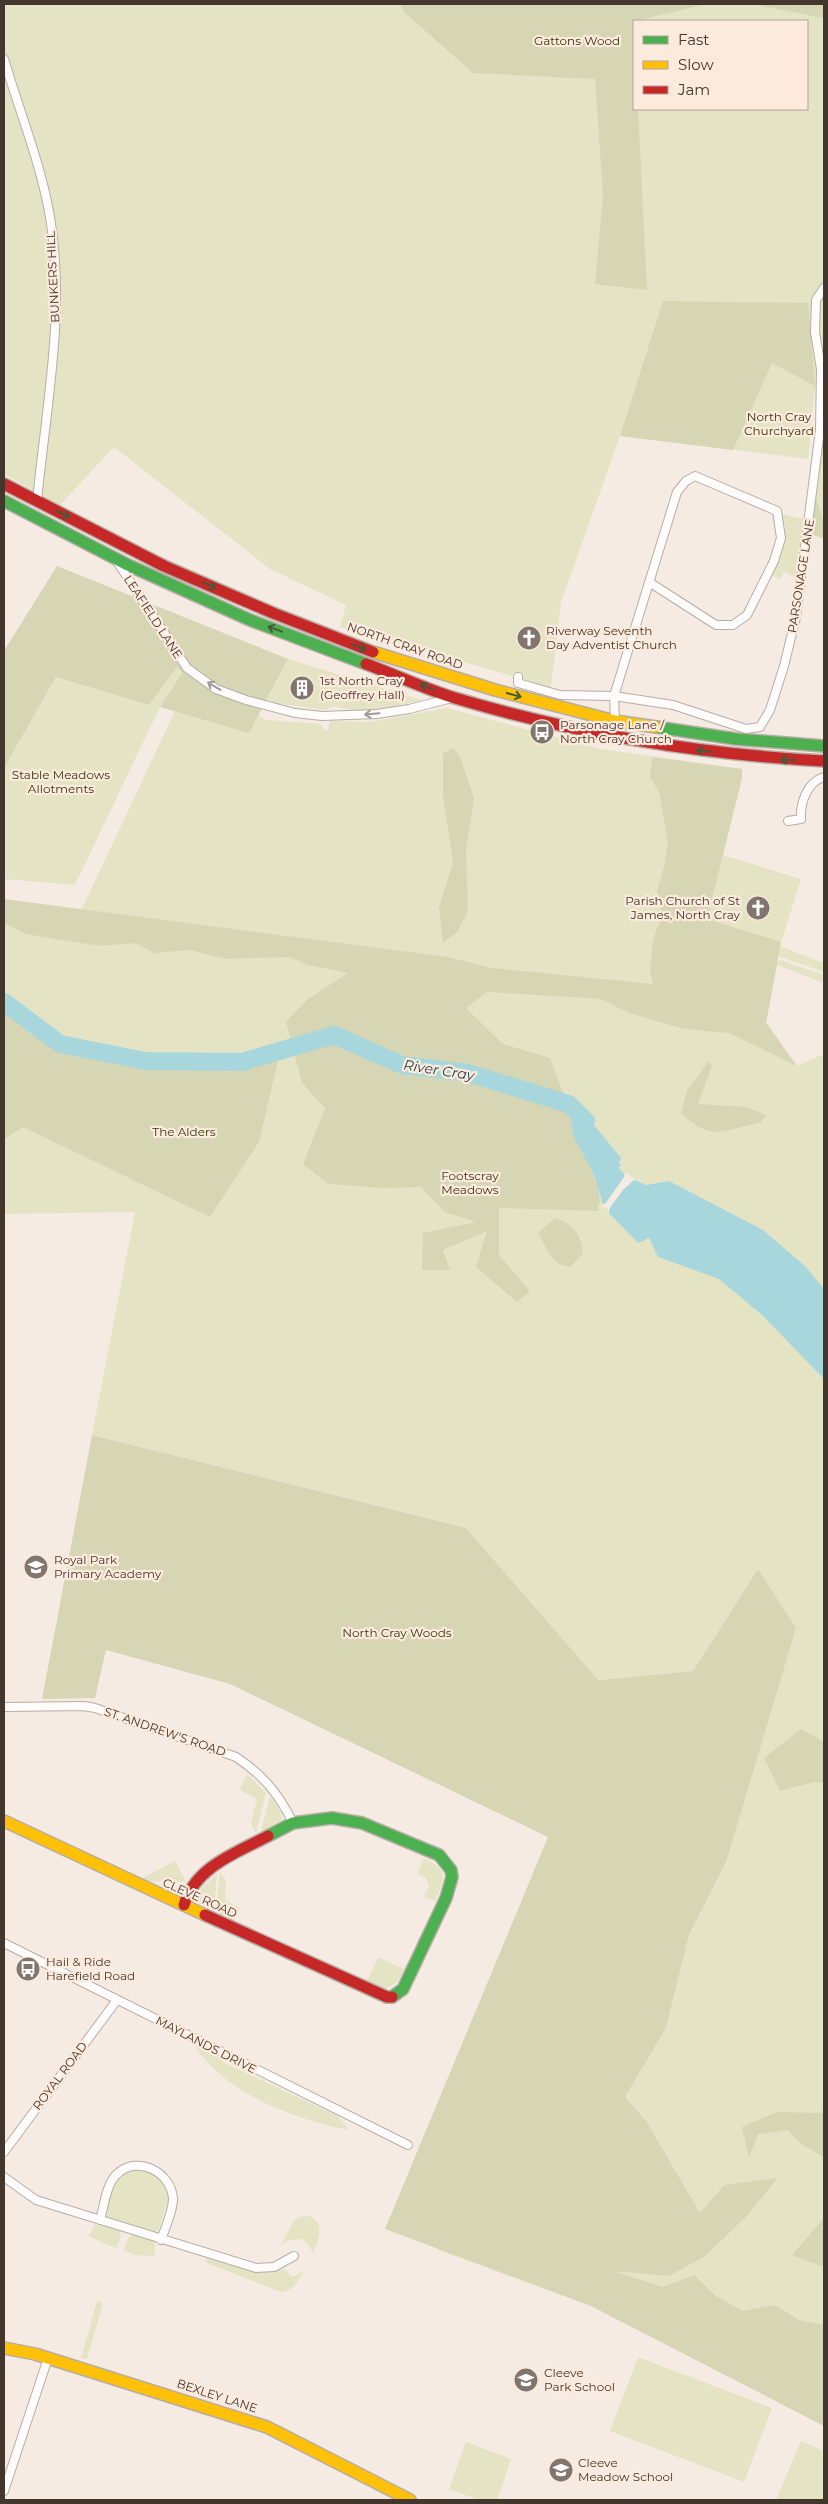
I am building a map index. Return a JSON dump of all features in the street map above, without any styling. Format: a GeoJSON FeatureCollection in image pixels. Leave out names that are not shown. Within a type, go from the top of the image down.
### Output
{"type":"FeatureCollection","features":[{"type":"Feature","properties":{"kind":"main road","name":"NORTH CRAY ROAD"},"geometry":{"type":"LineString","coordinates":[[4,484],[164,566],[273,613],[389,658],[495,690],[615,721],[736,739],[824,746]]}},
{"type":"Feature","properties":{"kind":"main road"},"geometry":{"type":"LineString","coordinates":[[4,501],[115,558],[250,620],[454,697],[542,722],[604,736],[743,756],[824,761]]}},
{"type":"Feature","properties":{"kind":"main road","name":"CLEVE ROAD"},"geometry":{"type":"LineString","coordinates":[[4,1821],[386,1997],[393,1997],[403,1989],[446,1898],[452,1877],[451,1870],[439,1855],[355,1821],[332,1818],[293,1824]]}},
{"type":"Feature","properties":{"kind":"main road"},"geometry":{"type":"LineString","coordinates":[[184,1905],[188,1890],[211,1866],[293,1824]]}},
{"type":"Feature","properties":{"kind":"main road","name":"BEXLEY LANE"},"geometry":{"type":"LineString","coordinates":[[4,2348],[48,2358],[267,2427],[410,2500]]}},
{"type":"Feature","properties":{"kind":"street","name":"BUNKERS HILL"},"geometry":{"type":"LineString","coordinates":[[4,59],[50,217],[55,282],[56,330],[37,501]]}},
{"type":"Feature","properties":{"kind":"street","name":"PARSONAGE LANE"},"geometry":{"type":"LineString","coordinates":[[518,677],[518,683],[560,694],[614,696],[673,705],[746,729],[760,727],[770,710],[784,666],[796,617],[820,430],[821,369],[815,332],[816,300],[824,288]]}},
{"type":"Feature","properties":{"kind":"street"},"geometry":{"type":"LineString","coordinates":[[615,721],[614,696],[649,582],[677,492],[686,481],[695,476],[777,511],[781,538],[774,561],[747,615],[733,625],[716,625],[649,582]]}},
{"type":"Feature","properties":{"kind":"street","name":"LEAFIELD LANE"},"geometry":{"type":"LineString","coordinates":[[115,558],[187,668],[216,689],[246,700],[287,711],[322,716],[377,714],[409,709],[454,697]]}},
{"type":"Feature","properties":{"kind":"street"},"geometry":{"type":"LineString","coordinates":[[788,821],[802,823],[802,801],[810,787],[824,777]]}},
{"type":"Feature","properties":{"kind":"street","name":"ST. ANDREW'S ROAD"},"geometry":{"type":"LineString","coordinates":[[4,1707],[84,1706],[95,1708],[114,1713],[236,1757],[255,1770],[271,1785],[284,1803],[293,1824]]}},
{"type":"Feature","properties":{"kind":"street","name":"MAYLANDS DRIVE"},"geometry":{"type":"LineString","coordinates":[[5,1946],[408,2145]]}},
{"type":"Feature","properties":{"kind":"street","name":"ROYAL ROAD"},"geometry":{"type":"LineString","coordinates":[[4,2152],[117,2000]]}},
{"type":"Feature","properties":{"kind":"street"},"geometry":{"type":"LineString","coordinates":[[100,2220],[111,2182],[116,2174],[130,2167],[155,2170],[168,2182],[173,2202],[161,2240]]}},
{"type":"Feature","properties":{"kind":"street"},"geometry":{"type":"LineString","coordinates":[[4,2177],[36,2200],[259,2269],[274,2267],[294,2256]]}},
{"type":"Feature","properties":{"kind":"street"},"geometry":{"type":"LineString","coordinates":[[4,2491],[48,2358]]}},
{"type":"Feature","properties":{"kind":"green space","name":"North Cray Churchyard"},"geometry":{"type":"Polygon","coordinates":[[[4,4],[824,4],[824,391],[815,387],[808,459],[620,436],[561,602],[551,687],[340,627],[346,605],[270,569],[114,447],[60,505],[4,474],[4,4]]]}},
{"type":"Feature","properties":{"kind":"green space","name":"Gattons Wood"},"geometry":{"type":"Polygon","coordinates":[[[400,4],[707,4],[633,20],[633,110],[638,110],[647,290],[595,284],[603,195],[595,79],[473,73],[404,12],[400,4]]]}},
{"type":"Feature","properties":{"kind":"green space"},"geometry":{"type":"Polygon","coordinates":[[[752,4],[824,4],[824,18],[752,4]]]}},
{"type":"Feature","properties":{"kind":"green space"},"geometry":{"type":"Polygon","coordinates":[[[663,301],[808,303],[815,386],[772,363],[733,450],[620,436],[663,301]]]}},
{"type":"Feature","properties":{"kind":"green space"},"geometry":{"type":"Polygon","coordinates":[[[824,424],[824,535],[810,532],[824,424]]]}},
{"type":"Feature","properties":{"kind":"green space"},"geometry":{"type":"Polygon","coordinates":[[[815,495],[824,523],[824,539],[809,533],[815,495]]]}},
{"type":"Feature","properties":{"kind":"green space"},"geometry":{"type":"Polygon","coordinates":[[[781,514],[804,519],[796,578],[784,572],[781,579],[770,575],[785,526],[781,514]]]}},
{"type":"Feature","properties":{"kind":"green space"},"geometry":{"type":"Polygon","coordinates":[[[57,566],[288,659],[249,733],[160,707],[182,673],[177,667],[149,705],[56,677],[4,768],[4,651],[57,566]]]}},
{"type":"Feature","properties":{"kind":"green space"},"geometry":{"type":"Polygon","coordinates":[[[288,659],[422,700],[367,710],[345,709],[334,706],[325,710],[266,702],[288,659]]]}},
{"type":"Feature","properties":{"kind":"green space","name":"Stable Meadows Allotments"},"geometry":{"type":"Polygon","coordinates":[[[177,667],[182,673],[160,707],[75,885],[4,879],[4,768],[56,677],[148,704],[177,667]]]}},
{"type":"Feature","properties":{"kind":"green space","name":"Footscray Meadows"},"geometry":{"type":"Polygon","coordinates":[[[190,679],[267,720],[321,724],[324,730],[328,730],[330,721],[369,722],[447,708],[601,749],[742,769],[742,778],[723,855],[801,879],[780,946],[824,963],[824,972],[778,956],[777,962],[781,960],[824,975],[824,983],[777,965],[766,1022],[797,1066],[824,1054],[824,2426],[591,2306],[436,2249],[669,2276],[704,2257],[744,2219],[700,2213],[647,2122],[625,2097],[666,2028],[689,1935],[726,1862],[758,1569],[693,1671],[597,1680],[466,1528],[92,1435],[135,1212],[4,1214],[4,905],[78,917],[190,679]]]}},
{"type":"Feature","properties":{"kind":"green space"},"geometry":{"type":"Polygon","coordinates":[[[453,748],[460,757],[474,798],[466,850],[468,912],[457,932],[443,943],[439,907],[453,863],[443,796],[443,753],[453,748]]]}},
{"type":"Feature","properties":{"kind":"green space"},"geometry":{"type":"Polygon","coordinates":[[[652,757],[742,769],[742,778],[707,919],[781,942],[766,1023],[797,1066],[729,1033],[684,1029],[629,1013],[601,999],[487,992],[466,1008],[503,1044],[550,1058],[598,1187],[600,1203],[597,1205],[599,1211],[499,1208],[499,1255],[530,1291],[517,1302],[476,1267],[487,1231],[443,1250],[450,1270],[422,1270],[423,1233],[476,1222],[445,1212],[421,1187],[383,1188],[328,1184],[303,1164],[325,1108],[302,1083],[286,1022],[308,999],[348,973],[307,965],[289,957],[225,959],[190,950],[154,953],[135,943],[99,946],[26,934],[4,923],[4,899],[448,957],[492,968],[653,984],[650,971],[653,940],[662,915],[657,891],[664,867],[668,842],[659,792],[650,777],[652,757]]]}},
{"type":"Feature","properties":{"kind":"green space","name":"The Alders"},"geometry":{"type":"Polygon","coordinates":[[[4,1013],[51,1044],[155,1065],[224,1068],[278,1061],[259,1142],[210,1217],[23,1127],[4,1139],[4,1013]]]}},
{"type":"Feature","properties":{"kind":"green space"},"geometry":{"type":"Polygon","coordinates":[[[709,1061],[712,1066],[698,1104],[746,1107],[766,1115],[761,1122],[728,1131],[710,1131],[701,1128],[681,1113],[687,1090],[709,1061]]]}},
{"type":"Feature","properties":{"kind":"green space"},"geometry":{"type":"Polygon","coordinates":[[[555,1218],[567,1223],[575,1231],[582,1246],[583,1253],[570,1267],[558,1263],[554,1259],[538,1233],[555,1218]]]}},
{"type":"Feature","properties":{"kind":"green space","name":"North Cray Woods"},"geometry":{"type":"Polygon","coordinates":[[[92,1435],[466,1528],[598,1680],[693,1671],[758,1569],[796,1628],[726,1862],[689,1935],[666,2028],[625,2097],[647,2122],[700,2213],[724,2185],[778,2178],[744,2219],[704,2257],[669,2276],[613,2271],[663,2287],[694,2275],[716,2296],[743,2311],[775,2305],[799,2320],[824,2325],[824,2426],[591,2306],[385,2229],[548,1837],[230,1684],[106,1650],[95,1698],[42,1699],[92,1435]]]}},
{"type":"Feature","properties":{"kind":"green space"},"geometry":{"type":"Polygon","coordinates":[[[801,1729],[824,1742],[824,1783],[814,1782],[780,1791],[764,1758],[801,1729]]]}},
{"type":"Feature","properties":{"kind":"green space"},"geometry":{"type":"Polygon","coordinates":[[[247,1774],[266,1792],[256,1834],[251,1823],[257,1799],[240,1790],[247,1774]]]}},
{"type":"Feature","properties":{"kind":"green space"},"geometry":{"type":"Polygon","coordinates":[[[270,1796],[280,1810],[282,1820],[261,1832],[270,1796]]]}},
{"type":"Feature","properties":{"kind":"green space"},"geometry":{"type":"Polygon","coordinates":[[[424,1858],[438,1867],[443,1876],[443,1881],[435,1901],[424,1896],[429,1887],[426,1878],[417,1874],[424,1858]]]}},
{"type":"Feature","properties":{"kind":"green space"},"geometry":{"type":"Polygon","coordinates":[[[175,1861],[186,1882],[149,1881],[142,1878],[175,1861]]]}},
{"type":"Feature","properties":{"kind":"green space"},"geometry":{"type":"Polygon","coordinates":[[[220,1872],[226,1881],[225,1900],[240,1908],[234,1921],[216,1912],[220,1872]]]}},
{"type":"Feature","properties":{"kind":"green space"},"geometry":{"type":"Polygon","coordinates":[[[217,1874],[214,1910],[197,1903],[194,1896],[217,1874]]]}},
{"type":"Feature","properties":{"kind":"green space"},"geometry":{"type":"Polygon","coordinates":[[[378,1957],[404,1969],[397,1981],[389,1987],[379,1988],[366,1984],[378,1957]]]}},
{"type":"Feature","properties":{"kind":"green space"},"geometry":{"type":"Polygon","coordinates":[[[196,2045],[221,2057],[223,2062],[338,2116],[349,2130],[291,2114],[252,2096],[219,2073],[201,2055],[196,2045]]]}},
{"type":"Feature","properties":{"kind":"green space"},"geometry":{"type":"Polygon","coordinates":[[[824,2108],[824,2157],[801,2144],[788,2130],[758,2134],[749,2158],[742,2127],[777,2112],[821,2113],[824,2108]]]}},
{"type":"Feature","properties":{"kind":"green space"},"geometry":{"type":"Polygon","coordinates":[[[136,2170],[153,2174],[161,2179],[169,2198],[159,2229],[153,2234],[106,2219],[105,2217],[110,2194],[117,2181],[128,2172],[136,2170]]]}},
{"type":"Feature","properties":{"kind":"green space"},"geometry":{"type":"Polygon","coordinates":[[[305,2215],[312,2217],[319,2225],[319,2236],[313,2253],[308,2244],[301,2239],[287,2241],[281,2245],[294,2220],[305,2215]]]}},
{"type":"Feature","properties":{"kind":"green space"},"geometry":{"type":"Polygon","coordinates":[[[824,2218],[824,2267],[792,2255],[824,2218]]]}},
{"type":"Feature","properties":{"kind":"green space"},"geometry":{"type":"Polygon","coordinates":[[[95,2224],[119,2231],[121,2235],[117,2248],[89,2236],[95,2224]]]}},
{"type":"Feature","properties":{"kind":"green space"},"geometry":{"type":"Polygon","coordinates":[[[133,2235],[155,2241],[154,2256],[135,2255],[124,2250],[128,2238],[133,2235]]]}},
{"type":"Feature","properties":{"kind":"green space"},"geometry":{"type":"Polygon","coordinates":[[[208,2258],[257,2273],[285,2269],[291,2276],[296,2276],[304,2270],[293,2287],[281,2292],[209,2264],[205,2261],[208,2258]]]}},
{"type":"Feature","properties":{"kind":"green space"},"geometry":{"type":"Polygon","coordinates":[[[97,2301],[103,2303],[87,2359],[81,2358],[97,2301]]]}},
{"type":"Feature","properties":{"kind":"green space"},"geometry":{"type":"Polygon","coordinates":[[[638,2357],[772,2408],[744,2482],[610,2431],[638,2357]]]}},
{"type":"Feature","properties":{"kind":"green space"},"geometry":{"type":"Polygon","coordinates":[[[801,2441],[824,2451],[824,2500],[776,2500],[801,2441]]]}},
{"type":"Feature","properties":{"kind":"green space"},"geometry":{"type":"Polygon","coordinates":[[[466,2442],[511,2459],[497,2500],[479,2500],[449,2489],[466,2442]]]}},
{"type":"Feature","properties":{"kind":"water"},"geometry":{"type":"Polygon","coordinates":[[[569,1104],[581,1109],[621,1158],[619,1163],[621,1165],[618,1167],[630,1181],[633,1180],[647,1185],[669,1181],[763,1230],[805,1266],[824,1289],[824,1379],[762,1315],[719,1279],[658,1257],[649,1238],[638,1243],[609,1213],[610,1207],[605,1203],[603,1205],[595,1177],[573,1135],[569,1104]]]}},
{"type":"Feature","properties":{"kind":"pier"},"geometry":{"type":"Polygon","coordinates":[[[625,1172],[635,1179],[623,1190],[609,1209],[609,1214],[607,1208],[600,1206],[605,1204],[624,1177],[625,1172]]]}},
{"type":"Feature","properties":{"kind":"waterway","name":"River Cray"},"geometry":{"type":"LineString","coordinates":[[4,1002],[60,1044],[145,1061],[242,1062],[334,1035],[402,1065],[468,1073],[569,1104],[586,1121]]}},
{"type":"Feature","properties":{"kind":"traffic: fast"},"geometry":{"type":"LineString","coordinates":[[4,501],[128,565],[250,620],[366,664]]}},
{"type":"Feature","properties":{"kind":"traffic: fast"},"geometry":{"type":"LineString","coordinates":[[656,727],[736,739],[824,746]]}},
{"type":"Feature","properties":{"kind":"traffic: fast"},"geometry":{"type":"LineString","coordinates":[[268,1836],[293,1823],[332,1818],[362,1823],[439,1855],[451,1870],[452,1877],[446,1898],[403,1989],[392,1997]]}},
{"type":"Feature","properties":{"kind":"traffic: slow"},"geometry":{"type":"LineString","coordinates":[[373,652],[495,690],[615,721],[656,727]]}},
{"type":"Feature","properties":{"kind":"traffic: slow"},"geometry":{"type":"LineString","coordinates":[[4,1821],[205,1915]]}},
{"type":"Feature","properties":{"kind":"traffic: slow"},"geometry":{"type":"LineString","coordinates":[[4,2348],[35,2354],[267,2427],[410,2500]]}},
{"type":"Feature","properties":{"kind":"traffic: jam"},"geometry":{"type":"LineString","coordinates":[[4,484],[164,566],[273,613],[373,652]]}},
{"type":"Feature","properties":{"kind":"traffic: jam"},"geometry":{"type":"LineString","coordinates":[[366,664],[455,698],[500,711],[592,732],[730,753],[824,761]]}},
{"type":"Feature","properties":{"kind":"traffic: jam"},"geometry":{"type":"LineString","coordinates":[[184,1905],[189,1892],[207,1871],[230,1855],[268,1836]]}},
{"type":"Feature","properties":{"kind":"traffic: jam"},"geometry":{"type":"LineString","coordinates":[[205,1915],[387,1997],[392,1997]]}},
{"type":"Feature","properties":{"kind":"place","name":"Riverway Seventh Day Adventist Church"},"geometry":{"type":"Point","coordinates":[529,638]}},
{"type":"Feature","properties":{"kind":"place","name":"1st North Cray (Geoffrey Hall)"},"geometry":{"type":"Point","coordinates":[302,688]}},
{"type":"Feature","properties":{"kind":"place","name":"Parsonage Lane / North Cray Church"},"geometry":{"type":"Point","coordinates":[542,732]}},
{"type":"Feature","properties":{"kind":"place","name":"Parish Church of St James, North Cray"},"geometry":{"type":"Point","coordinates":[758,908]}},
{"type":"Feature","properties":{"kind":"place","name":"Royal Park Primary Academy"},"geometry":{"type":"Point","coordinates":[36,1567]}},
{"type":"Feature","properties":{"kind":"place","name":"Hail & Ride Harefield Road"},"geometry":{"type":"Point","coordinates":[28,1969]}},
{"type":"Feature","properties":{"kind":"place","name":"Cleeve Park School"},"geometry":{"type":"Point","coordinates":[526,2380]}},
{"type":"Feature","properties":{"kind":"place","name":"Cleeve Meadow School"},"geometry":{"type":"Point","coordinates":[561,2470]}}]}
